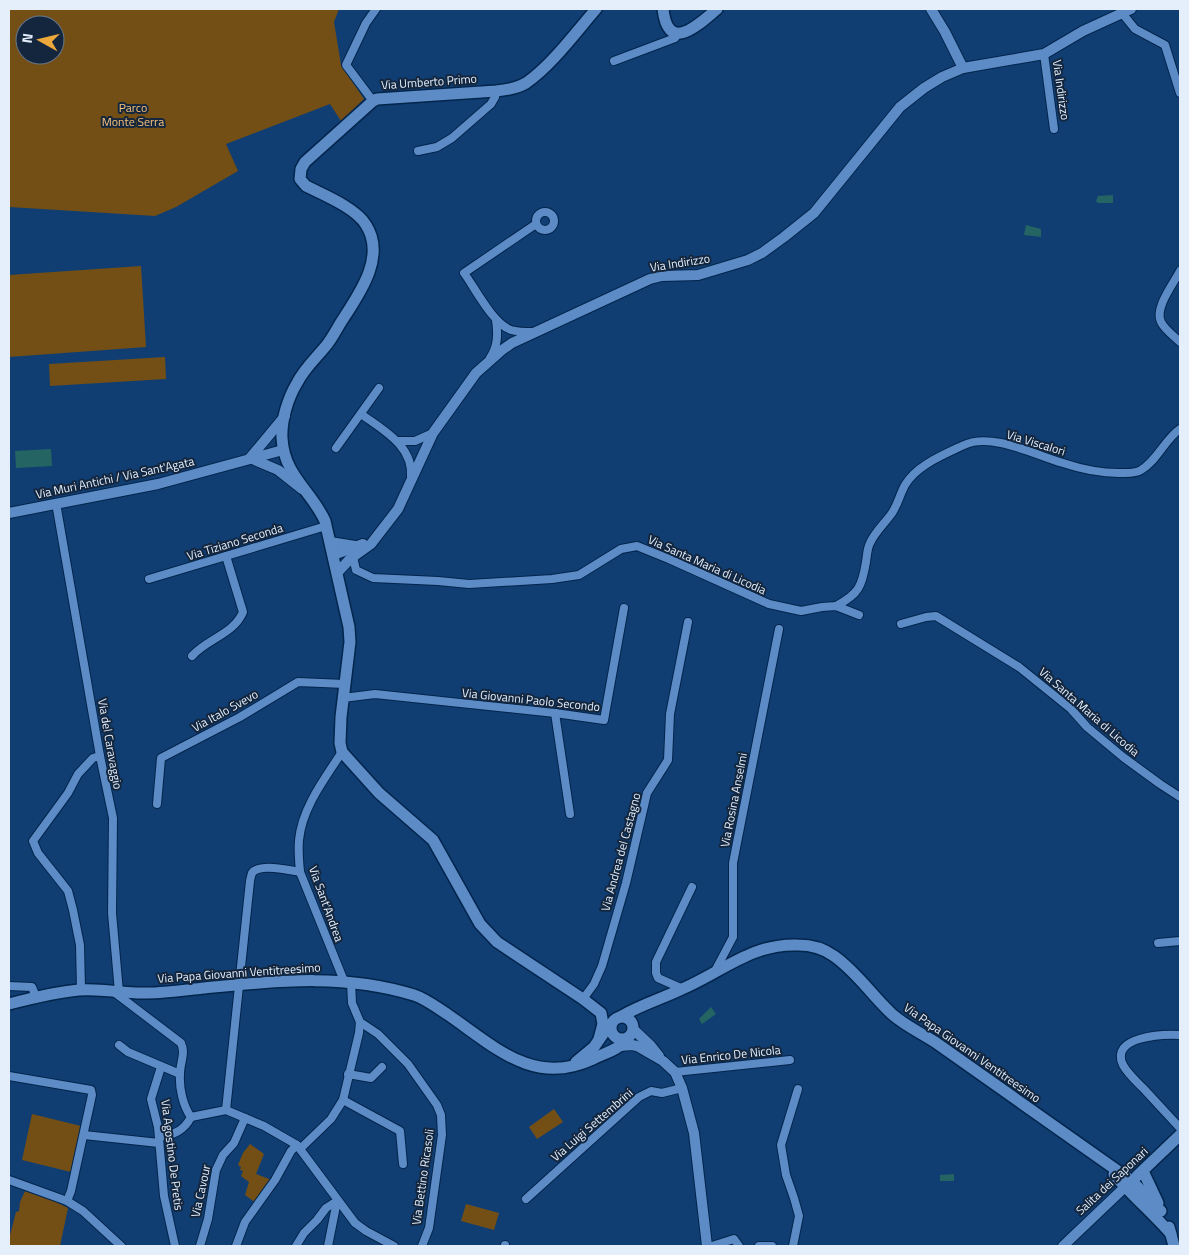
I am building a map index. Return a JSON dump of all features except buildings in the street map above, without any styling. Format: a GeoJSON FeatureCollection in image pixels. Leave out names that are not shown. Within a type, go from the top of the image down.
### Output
{"type":"FeatureCollection","features":[{"type":"Feature","properties":{"kind":"main road","name":"Via Umberto Primo"},"geometry":{"type":"LineString","coordinates":[[283,450],[282,436],[285,415],[295,386],[304,371],[325,347],[363,288],[368,277],[373,255],[372,238],[366,224],[357,214],[306,186],[300,179],[301,169],[305,162],[373,100],[506,90],[526,83],[549,62],[596,9]]}},
{"type":"Feature","properties":{"kind":"main road"},"geometry":{"type":"LineString","coordinates":[[663,9],[670,28],[678,34],[689,31],[717,9]]}},
{"type":"Feature","properties":{"kind":"main road"},"geometry":{"type":"LineString","coordinates":[[283,450],[288,466],[319,509],[326,526],[350,628],[340,744],[342,752],[380,794],[433,840],[480,924],[497,942],[586,1001],[620,1031]]}},
{"type":"Feature","properties":{"kind":"main road","name":"Via Papa Giovanni Ventitreesimo"},"geometry":{"type":"LineString","coordinates":[[9,1004],[81,989],[147,993],[308,979],[347,982],[385,987],[423,998],[519,1062],[553,1069],[571,1067],[586,1062],[648,1002],[683,989],[767,947],[790,944],[802,945],[825,950],[844,964],[902,1022],[935,1042],[1108,1166],[1128,1184]]}},
{"type":"Feature","properties":{"kind":"main road"},"geometry":{"type":"LineString","coordinates":[[571,1067],[594,1047],[603,1030],[620,1031],[662,997]]}},
{"type":"Feature","properties":{"kind":"main road","name":"Salita dei Saponari"},"geometry":{"type":"LineString","coordinates":[[1128,1184],[1180,1135]]}},
{"type":"Feature","properties":{"kind":"main road"},"geometry":{"type":"LineString","coordinates":[[1143,1171],[1171,1234],[1174,1246]]}},
{"type":"Feature","properties":{"kind":"main road"},"geometry":{"type":"LineString","coordinates":[[1128,1184],[1161,1211]]}},
{"type":"Feature","properties":{"kind":"main road"},"geometry":{"type":"LineString","coordinates":[[1128,1184],[1171,1234]]}},
{"type":"Feature","properties":{"kind":"street"},"geometry":{"type":"LineString","coordinates":[[373,100],[346,65],[366,23],[376,9]]}},
{"type":"Feature","properties":{"kind":"street"},"geometry":{"type":"LineString","coordinates":[[931,9],[963,68]]}},
{"type":"Feature","properties":{"kind":"street"},"geometry":{"type":"LineString","coordinates":[[1126,11],[1135,29],[1165,45],[1178,80],[1180,93]]}},
{"type":"Feature","properties":{"kind":"street","name":"Via Indirizzo"},"geometry":{"type":"LineString","coordinates":[[333,559],[336,554],[375,538],[398,509],[433,433],[476,373],[488,361],[512,343],[650,279],[662,276],[698,275],[762,254],[814,213],[900,107],[942,77],[963,68],[1044,54],[1083,31],[1126,11]]}},
{"type":"Feature","properties":{"kind":"street"},"geometry":{"type":"LineString","coordinates":[[614,61],[675,38],[678,34]]}},
{"type":"Feature","properties":{"kind":"street","name":"Via Indirizzo"},"geometry":{"type":"LineString","coordinates":[[1044,54],[1054,129]]}},
{"type":"Feature","properties":{"kind":"street"},"geometry":{"type":"LineString","coordinates":[[418,151],[437,147],[452,138],[491,104],[496,91]]}},
{"type":"Feature","properties":{"kind":"street"},"geometry":{"type":"LineString","coordinates":[[536,224],[464,273],[496,320],[511,330],[536,332]]}},
{"type":"Feature","properties":{"kind":"street"},"geometry":{"type":"LineString","coordinates":[[1180,271],[1159,310],[1159,319],[1162,324],[1180,342]]}},
{"type":"Feature","properties":{"kind":"street"},"geometry":{"type":"LineString","coordinates":[[488,361],[498,339],[496,320]]}},
{"type":"Feature","properties":{"kind":"street"},"geometry":{"type":"LineString","coordinates":[[336,448],[379,388]]}},
{"type":"Feature","properties":{"kind":"street"},"geometry":{"type":"LineString","coordinates":[[360,414],[396,441],[408,456],[412,472],[411,482]]}},
{"type":"Feature","properties":{"kind":"street"},"geometry":{"type":"LineString","coordinates":[[285,415],[250,458],[278,470],[303,489]]}},
{"type":"Feature","properties":{"kind":"street","name":"Via Viscalori"},"geometry":{"type":"LineString","coordinates":[[836,606],[850,599],[858,590],[863,580],[870,543],[897,506],[904,487],[912,475],[921,467],[966,444],[975,442],[1005,444],[1025,449],[1087,470],[1132,473],[1141,471],[1174,433],[1180,429]]}},
{"type":"Feature","properties":{"kind":"street"},"geometry":{"type":"LineString","coordinates":[[396,441],[415,441],[433,433]]}},
{"type":"Feature","properties":{"kind":"street","name":"Via Muri Antichi / Via Sant'Agata"},"geometry":{"type":"LineString","coordinates":[[9,513],[158,484],[283,450]]}},
{"type":"Feature","properties":{"kind":"street","name":"Via del Caravaggio"},"geometry":{"type":"LineString","coordinates":[[56,503],[100,756],[113,818],[112,913],[117,992]]}},
{"type":"Feature","properties":{"kind":"street","name":"Via Tiziano Seconda"},"geometry":{"type":"LineString","coordinates":[[150,579],[326,526]]}},
{"type":"Feature","properties":{"kind":"street"},"geometry":{"type":"LineString","coordinates":[[338,575],[352,558],[371,544],[375,538]]}},
{"type":"Feature","properties":{"kind":"street"},"geometry":{"type":"LineString","coordinates":[[330,542],[358,546]]}},
{"type":"Feature","properties":{"kind":"street","name":"Via Santa Maria di Licodia"},"geometry":{"type":"LineString","coordinates":[[352,558],[356,570],[373,578],[469,584],[552,579],[579,575],[621,549],[637,546],[769,604],[800,610],[822,606],[836,606],[859,615]]}},
{"type":"Feature","properties":{"kind":"street"},"geometry":{"type":"LineString","coordinates":[[192,656],[206,644],[236,625],[243,612],[226,556]]}},
{"type":"Feature","properties":{"kind":"street"},"geometry":{"type":"LineString","coordinates":[[333,559],[352,558]]}},
{"type":"Feature","properties":{"kind":"street","name":"Via Giovanni Paolo Secondo"},"geometry":{"type":"LineString","coordinates":[[343,698],[374,694],[604,720],[624,608]]}},
{"type":"Feature","properties":{"kind":"street","name":"Via Santa Maria di Licodia"},"geometry":{"type":"LineString","coordinates":[[901,624],[936,616],[1011,662],[1071,709],[1087,727],[1128,761],[1180,797]]}},
{"type":"Feature","properties":{"kind":"street","name":"Via Andrea del Castagno"},"geometry":{"type":"LineString","coordinates":[[586,1001],[602,966],[626,883],[647,793],[668,760],[670,714],[688,622]]}},
{"type":"Feature","properties":{"kind":"street","name":"Via Rosina Anselmi"},"geometry":{"type":"LineString","coordinates":[[714,972],[733,937],[733,863],[779,629]]}},
{"type":"Feature","properties":{"kind":"street","name":"Via Italo Svevo"},"geometry":{"type":"LineString","coordinates":[[157,804],[161,758],[240,717],[298,682],[345,684]]}},
{"type":"Feature","properties":{"kind":"street"},"geometry":{"type":"LineString","coordinates":[[555,713],[570,814]]}},
{"type":"Feature","properties":{"kind":"street","name":"Via Sant'Andrea"},"geometry":{"type":"LineString","coordinates":[[342,752],[316,793],[301,830],[298,854],[300,872],[347,982],[352,1003],[360,1022]]}},
{"type":"Feature","properties":{"kind":"street"},"geometry":{"type":"LineString","coordinates":[[81,989],[80,945],[68,891],[42,858],[33,841],[68,793],[78,774],[93,758],[100,756]]}},
{"type":"Feature","properties":{"kind":"street"},"geometry":{"type":"LineString","coordinates":[[226,1110],[252,873],[256,869],[264,867],[300,872]]}},
{"type":"Feature","properties":{"kind":"street"},"geometry":{"type":"LineString","coordinates":[[683,989],[658,978],[656,962],[692,887]]}},
{"type":"Feature","properties":{"kind":"street"},"geometry":{"type":"LineString","coordinates":[[1158,943],[1180,941]]}},
{"type":"Feature","properties":{"kind":"street"},"geometry":{"type":"LineString","coordinates":[[9,986],[32,987],[36,997]]}},
{"type":"Feature","properties":{"kind":"street"},"geometry":{"type":"LineString","coordinates":[[117,992],[181,1042],[184,1053],[180,1074],[183,1098],[191,1118]]}},
{"type":"Feature","properties":{"kind":"street"},"geometry":{"type":"LineString","coordinates":[[236,1246],[246,1222],[275,1180],[291,1151],[299,1147],[331,1119],[343,1100],[360,1022]]}},
{"type":"Feature","properties":{"kind":"street","name":"Via Bettino Ricasoli"},"geometry":{"type":"LineString","coordinates":[[360,1022],[378,1034],[408,1064],[437,1104],[441,1115],[442,1135],[429,1228],[422,1246]]}},
{"type":"Feature","properties":{"kind":"street"},"geometry":{"type":"LineString","coordinates":[[620,1031],[643,1049],[663,1061]]}},
{"type":"Feature","properties":{"kind":"street"},"geometry":{"type":"LineString","coordinates":[[620,1031],[652,1046],[663,1061],[675,1072],[682,1088],[694,1133],[707,1246]]}},
{"type":"Feature","properties":{"kind":"street"},"geometry":{"type":"LineString","coordinates":[[1180,1035],[1148,1037],[1130,1042],[1125,1047],[1121,1058],[1131,1076],[1180,1128]]}},
{"type":"Feature","properties":{"kind":"street"},"geometry":{"type":"LineString","coordinates":[[119,1045],[128,1052],[180,1074]]}},
{"type":"Feature","properties":{"kind":"street","name":"Via Enrico De Nicola"},"geometry":{"type":"LineString","coordinates":[[675,1072],[790,1060]]}},
{"type":"Feature","properties":{"kind":"street","name":"Via Agostino De Pretis"},"geometry":{"type":"LineString","coordinates":[[161,1067],[151,1099],[158,1127],[164,1196],[175,1246]]}},
{"type":"Feature","properties":{"kind":"street"},"geometry":{"type":"LineString","coordinates":[[348,1074],[371,1078],[382,1067]]}},
{"type":"Feature","properties":{"kind":"street"},"geometry":{"type":"LineString","coordinates":[[9,1076],[91,1090],[92,1095],[72,1191],[67,1201]]}},
{"type":"Feature","properties":{"kind":"street","name":"Via Luigi Settembrini"},"geometry":{"type":"LineString","coordinates":[[526,1198],[639,1098],[651,1091],[662,1093],[682,1088]]}},
{"type":"Feature","properties":{"kind":"street"},"geometry":{"type":"LineString","coordinates":[[793,1246],[799,1216],[786,1175],[781,1145],[798,1088]]}},
{"type":"Feature","properties":{"kind":"street"},"geometry":{"type":"LineString","coordinates":[[343,1100],[400,1131],[403,1164]]}},
{"type":"Feature","properties":{"kind":"street"},"geometry":{"type":"LineString","coordinates":[[191,1118],[226,1110],[264,1126],[299,1147],[337,1202],[355,1223],[394,1246]]}},
{"type":"Feature","properties":{"kind":"street"},"geometry":{"type":"LineString","coordinates":[[84,1135],[159,1140],[187,1126],[191,1118]]}},
{"type":"Feature","properties":{"kind":"street","name":"Via Cavour"},"geometry":{"type":"LineString","coordinates":[[200,1246],[208,1219],[216,1170],[223,1155],[234,1143],[245,1118]]}},
{"type":"Feature","properties":{"kind":"street"},"geometry":{"type":"LineString","coordinates":[[9,1180],[67,1201],[83,1211],[121,1246]]}},
{"type":"Feature","properties":{"kind":"street","name":"Salita dei Saponari"},"geometry":{"type":"LineString","coordinates":[[1063,1246],[1128,1184]]}},
{"type":"Feature","properties":{"kind":"street"},"geometry":{"type":"LineString","coordinates":[[296,1246],[304,1233],[328,1206],[337,1202]]}},
{"type":"Feature","properties":{"kind":"street"},"geometry":{"type":"LineString","coordinates":[[328,1246],[337,1202]]}},
{"type":"Feature","properties":{"kind":"street"},"geometry":{"type":"LineString","coordinates":[[712,1246],[734,1239],[738,1246]]}},
{"type":"Feature","properties":{"kind":"street"},"geometry":{"type":"LineString","coordinates":[[758,1246],[772,1246]]}},
{"type":"Feature","properties":{"kind":"green space","name":"Parco Monte Serra"},"geometry":{"type":"Polygon","coordinates":[[[9,9],[339,9],[334,22],[341,65],[364,99],[341,121],[330,104],[226,144],[238,171],[176,207],[155,216],[9,207],[9,9]]]}},
{"type":"Feature","properties":{"kind":"green space"},"geometry":{"type":"Polygon","coordinates":[[[141,266],[146,347],[9,357],[9,275],[141,266]]]}},
{"type":"Feature","properties":{"kind":"green space"},"geometry":{"type":"Polygon","coordinates":[[[165,357],[166,379],[50,386],[49,364],[165,357]]]}},
{"type":"Feature","properties":{"kind":"green space"},"geometry":{"type":"Polygon","coordinates":[[[554,1109],[563,1122],[537,1139],[529,1127],[554,1109]]]}},
{"type":"Feature","properties":{"kind":"green space"},"geometry":{"type":"Polygon","coordinates":[[[32,1114],[81,1126],[71,1172],[22,1160],[32,1114]]]}},
{"type":"Feature","properties":{"kind":"green space"},"geometry":{"type":"Polygon","coordinates":[[[250,1144],[264,1154],[256,1174],[272,1180],[256,1203],[245,1195],[249,1182],[241,1176],[243,1171],[240,1170],[241,1167],[238,1165],[243,1153],[250,1144]]]}},
{"type":"Feature","properties":{"kind":"green space"},"geometry":{"type":"Polygon","coordinates":[[[25,1191],[68,1208],[60,1246],[9,1246],[16,1212],[19,1211],[20,1202],[25,1191]]]}},
{"type":"Feature","properties":{"kind":"green space"},"geometry":{"type":"Polygon","coordinates":[[[466,1204],[499,1213],[494,1230],[461,1221],[466,1204]]]}},
{"type":"Feature","properties":{"kind":"shaded area"},"geometry":{"type":"Polygon","coordinates":[[[1113,195],[1113,203],[1098,203],[1096,201],[1098,196],[1113,195]]]}},
{"type":"Feature","properties":{"kind":"shaded area"},"geometry":{"type":"Polygon","coordinates":[[[1026,225],[1041,229],[1041,237],[1024,235],[1026,225]]]}},
{"type":"Feature","properties":{"kind":"shaded area"},"geometry":{"type":"Polygon","coordinates":[[[51,449],[52,466],[16,468],[15,451],[51,449]]]}},
{"type":"Feature","properties":{"kind":"shaded area"},"geometry":{"type":"Polygon","coordinates":[[[711,1007],[716,1014],[702,1024],[699,1019],[711,1007]]]}},
{"type":"Feature","properties":{"kind":"shaded area"},"geometry":{"type":"Polygon","coordinates":[[[954,1174],[954,1181],[940,1181],[940,1175],[954,1174]]]}}]}
